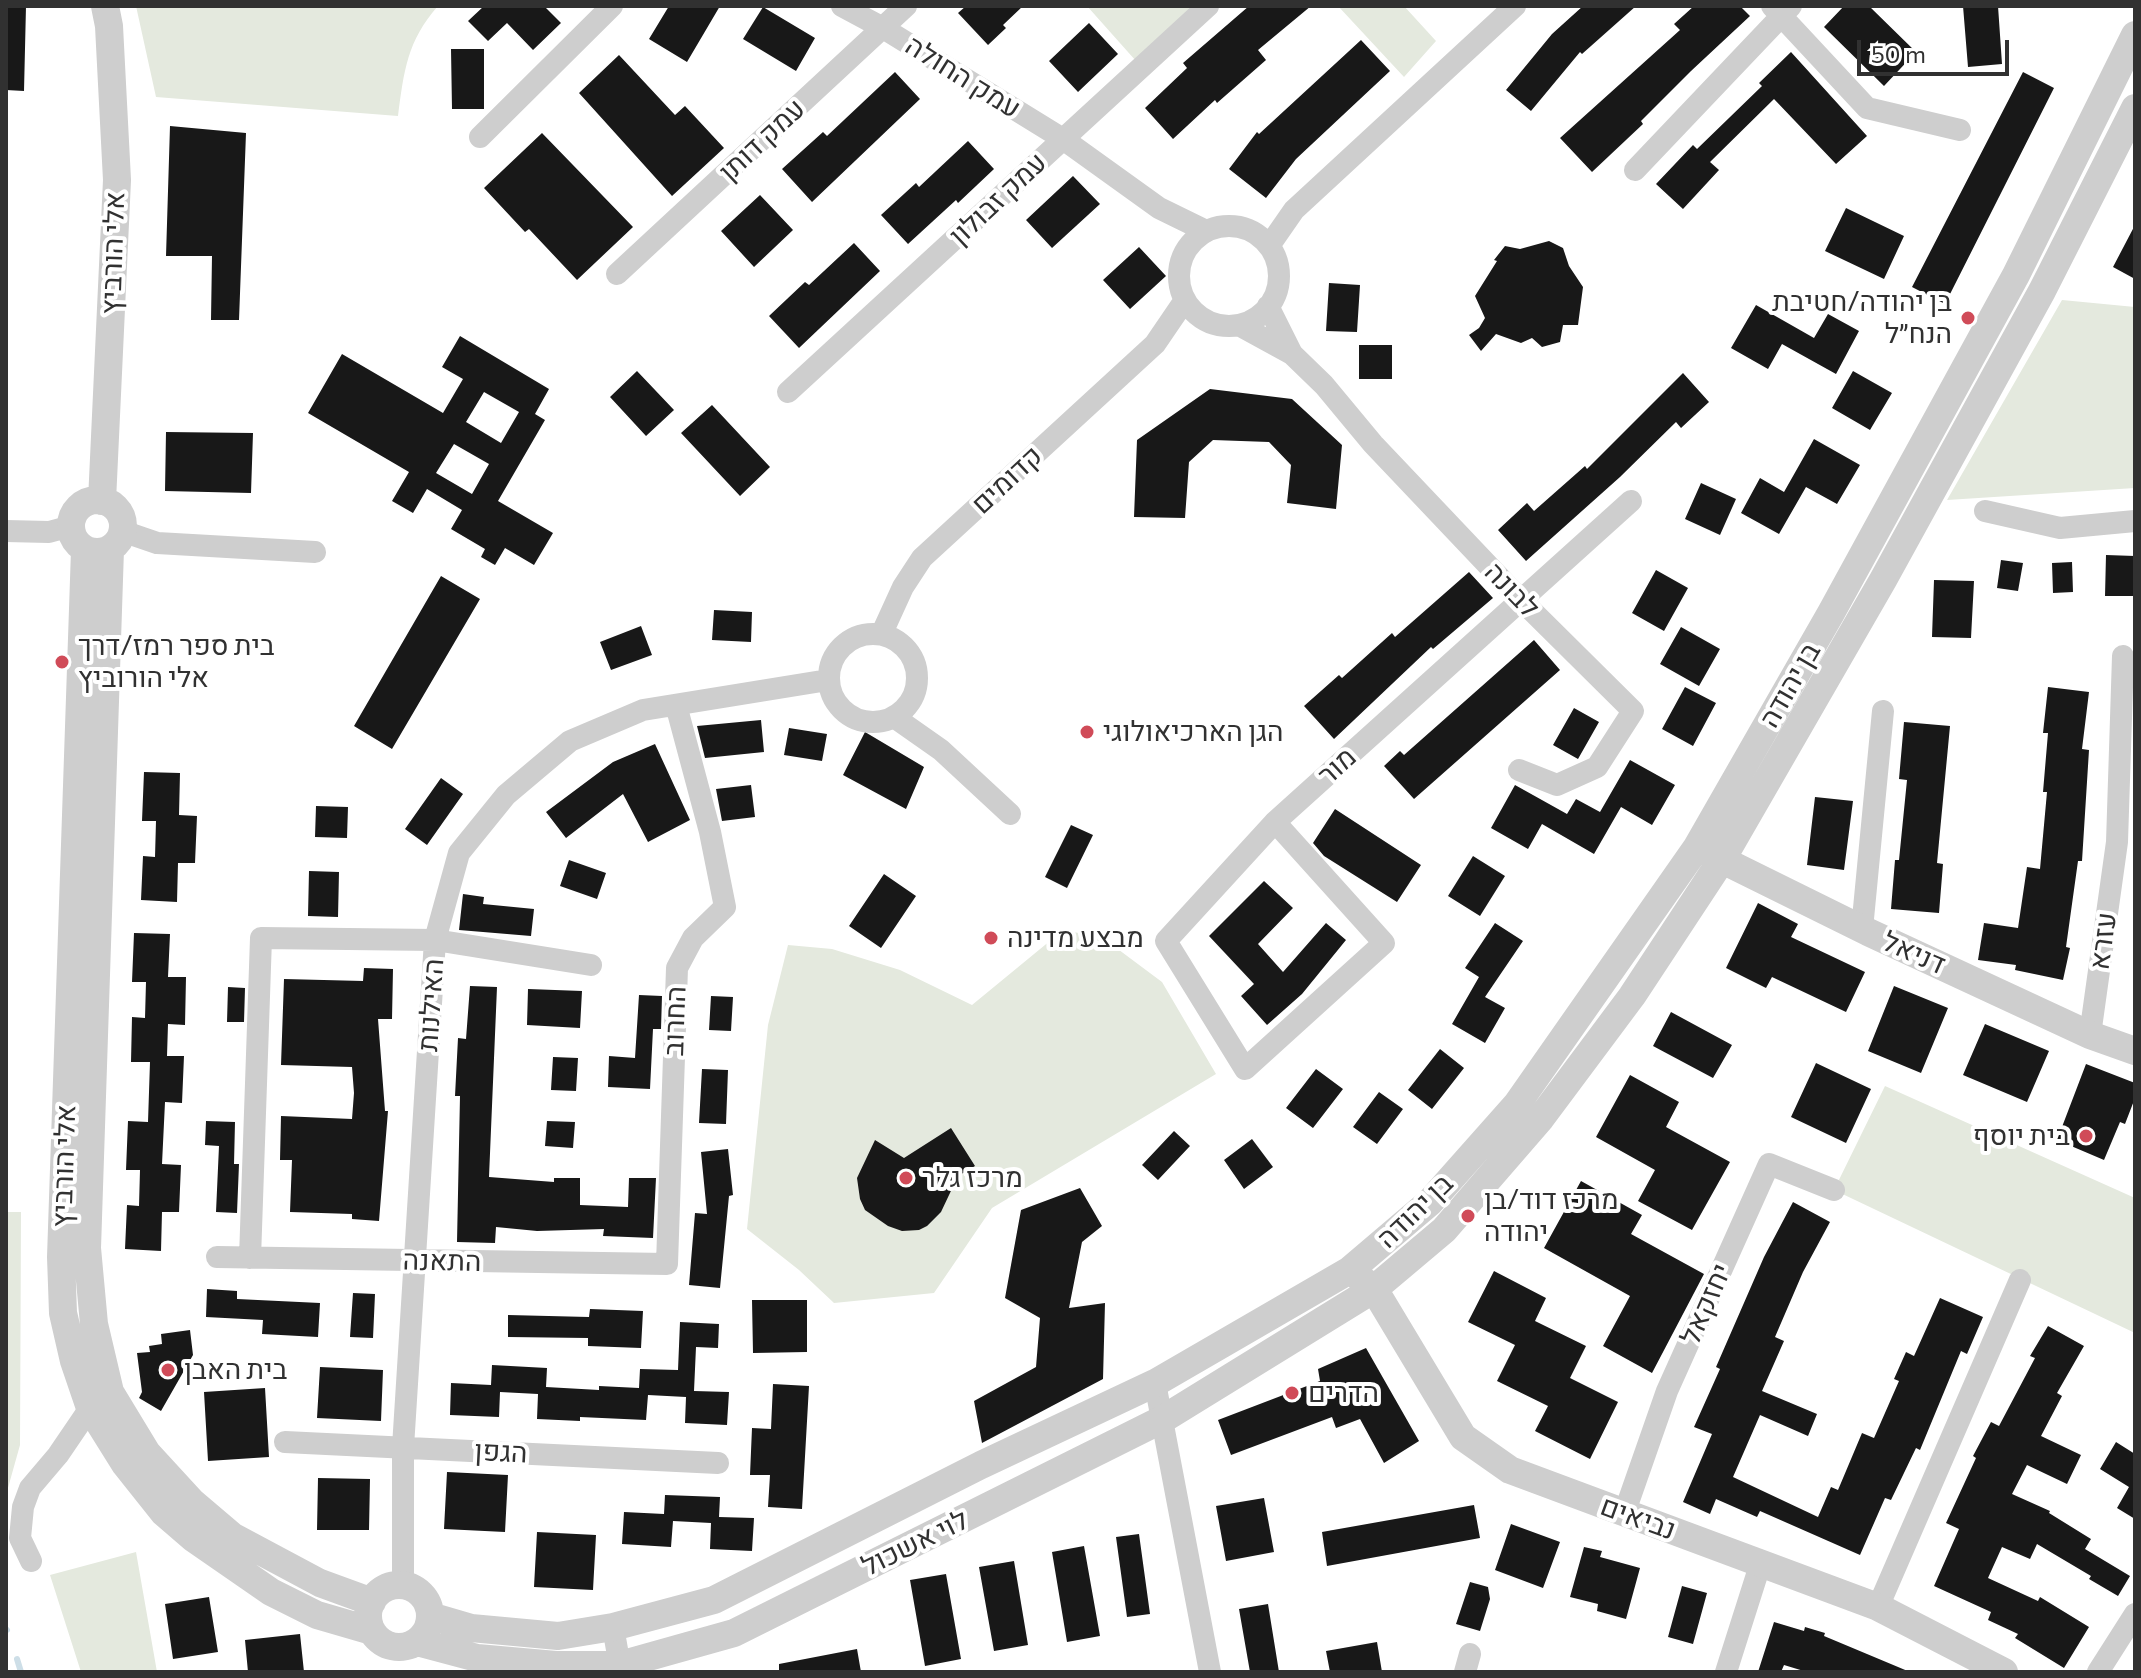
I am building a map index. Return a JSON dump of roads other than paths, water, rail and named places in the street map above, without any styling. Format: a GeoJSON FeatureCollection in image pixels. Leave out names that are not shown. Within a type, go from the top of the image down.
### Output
{"type":"FeatureCollection","features":[{"type":"Feature","properties":{"kind":"street","name":"אלי הורביץ"},"geometry":{"type":"LineString","coordinates":[[102,501],[117,180],[109,26],[105,6]]}},
{"type":"Feature","properties":{"kind":"street"},"geometry":{"type":"LineString","coordinates":[[480,137],[612,6]]}},
{"type":"Feature","properties":{"kind":"street","name":"עמק החולה"},"geometry":{"type":"LineString","coordinates":[[842,6],[1063,139],[1159,208],[1206,231]]}},
{"type":"Feature","properties":{"kind":"street","name":"עמק דותן"},"geometry":{"type":"LineString","coordinates":[[617,274],[906,6]]}},
{"type":"Feature","properties":{"kind":"street","name":"עמק זבולון"},"geometry":{"type":"LineString","coordinates":[[788,392],[1208,6]]}},
{"type":"Feature","properties":{"kind":"street"},"geometry":{"type":"LineString","coordinates":[[1269,246],[1294,210],[1515,6]]}},
{"type":"Feature","properties":{"kind":"street"},"geometry":{"type":"LineString","coordinates":[[1635,170],[1782,9],[1867,108],[1960,130]]}},
{"type":"Feature","properties":{"kind":"street","name":"בן יהודה"},"geometry":{"type":"LineString","coordinates":[[1374,1289],[1444,1230],[1541,1118],[1632,996],[1709,854],[1831,613],[2016,275],[2135,35]]}},
{"type":"Feature","properties":{"kind":"street","name":"בן יהודה"},"geometry":{"type":"LineString","coordinates":[[1350,1270],[1430,1202],[1517,1104],[1709,854],[1875,593],[2042,291],[2135,108]]}},
{"type":"Feature","properties":{"kind":"street","name":"עמק החולה"},"geometry":{"type":"LineString","coordinates":[[1159,208],[1186,250]]}},
{"type":"Feature","properties":{"kind":"street"},"geometry":{"type":"LineString","coordinates":[[1249,230],[1294,210]]}},
{"type":"Feature","properties":{"kind":"street"},"geometry":{"type":"LineString","coordinates":[[1235,226],[1249,230],[1260,236],[1277,260],[1279,276],[1276,292],[1260,315],[1239,325],[1222,326],[1205,320],[1185,300],[1179,275],[1186,250],[1206,231],[1235,226]]}},
{"type":"Feature","properties":{"kind":"street","name":"קדומים"},"geometry":{"type":"LineString","coordinates":[[882,633],[903,587],[922,558],[1155,344],[1185,300]]}},
{"type":"Feature","properties":{"kind":"street","name":"לבונה"},"geometry":{"type":"LineString","coordinates":[[1268,306],[1292,354]]}},
{"type":"Feature","properties":{"kind":"street","name":"קדומים"},"geometry":{"type":"LineString","coordinates":[[1155,344],[1205,320]]}},
{"type":"Feature","properties":{"kind":"street","name":"לבונה"},"geometry":{"type":"LineString","coordinates":[[1239,325],[1292,354],[1324,385],[1373,444],[1521,600],[1633,711],[1597,767],[1557,785],[1519,770]]}},
{"type":"Feature","properties":{"kind":"street"},"geometry":{"type":"LineString","coordinates":[[102,501],[116,509],[122,523],[97,539],[72,519],[87,502],[102,501]]}},
{"type":"Feature","properties":{"kind":"street","name":"מור"},"geometry":{"type":"LineString","coordinates":[[1275,822],[1384,943],[1245,1069],[1166,941],[1275,822],[1631,501]]}},
{"type":"Feature","properties":{"kind":"street"},"geometry":{"type":"LineString","coordinates":[[1985,511],[2060,528],[2135,521]]}},
{"type":"Feature","properties":{"kind":"street"},"geometry":{"type":"LineString","coordinates":[[6,531],[315,552]]}},
{"type":"Feature","properties":{"kind":"street","name":"אלי הורביץ"},"geometry":{"type":"LineString","coordinates":[[97,539],[61,1257],[63,1313],[74,1361],[90,1408],[125,1464],[164,1513],[193,1538],[271,1592],[317,1615],[372,1631]]}},
{"type":"Feature","properties":{"kind":"street","name":"אלי הורביץ"},"geometry":{"type":"LineString","coordinates":[[97,539],[87,1248],[94,1324],[110,1392],[147,1453],[192,1502],[232,1536],[320,1583],[372,1602]]}},
{"type":"Feature","properties":{"kind":"street"},"geometry":{"type":"LineString","coordinates":[[866,633],[882,633],[898,640],[909,651],[917,667],[915,694],[907,707],[894,717],[865,722],[850,717],[839,707],[831,695],[828,680],[834,655],[845,643],[866,633]]}},
{"type":"Feature","properties":{"kind":"street","name":"עזרא"},"geometry":{"type":"LineString","coordinates":[[2090,1035],[2117,842],[2123,656]]}},
{"type":"Feature","properties":{"kind":"street","name":"האילנות"},"geometry":{"type":"LineString","coordinates":[[403,1586],[403,1447],[435,940],[459,853],[506,795],[570,741],[643,710],[828,680]]}},
{"type":"Feature","properties":{"kind":"street","name":"החרוב"},"geometry":{"type":"LineString","coordinates":[[667,1264],[677,968],[693,938],[725,907],[710,832],[676,705]]}},
{"type":"Feature","properties":{"kind":"street"},"geometry":{"type":"LineString","coordinates":[[1862,929],[1883,711]]}},
{"type":"Feature","properties":{"kind":"street"},"geometry":{"type":"LineString","coordinates":[[894,717],[941,750],[1010,814]]}},
{"type":"Feature","properties":{"kind":"street","name":"דניאל"},"geometry":{"type":"LineString","coordinates":[[1709,854],[2090,1035],[2135,1051]]}},
{"type":"Feature","properties":{"kind":"street"},"geometry":{"type":"LineString","coordinates":[[250,1258],[261,938],[435,940],[591,965]]}},
{"type":"Feature","properties":{"kind":"street","name":"יחזקאל"},"geometry":{"type":"LineString","coordinates":[[1624,1514],[1667,1391],[1769,1164],[1834,1190]]}},
{"type":"Feature","properties":{"kind":"street","name":"התאנה"},"geometry":{"type":"LineString","coordinates":[[217,1257],[667,1264]]}},
{"type":"Feature","properties":{"kind":"street","name":"נביאים"},"geometry":{"type":"LineString","coordinates":[[1350,1270],[1374,1289],[1463,1437],[1510,1470],[1878,1607],[2004,1672]]}},
{"type":"Feature","properties":{"kind":"street","name":"לוי אשכול"},"geometry":{"type":"LineString","coordinates":[[430,1616],[471,1628],[558,1636],[613,1627],[714,1600],[981,1465],[1155,1383],[1350,1270]]}},
{"type":"Feature","properties":{"kind":"street"},"geometry":{"type":"LineString","coordinates":[[1878,1607],[2020,1280]]}},
{"type":"Feature","properties":{"kind":"street","name":"לוי אשכול"},"geometry":{"type":"LineString","coordinates":[[417,1642],[477,1658],[621,1668],[734,1633],[1163,1419],[1374,1289]]}},
{"type":"Feature","properties":{"kind":"street"},"geometry":{"type":"LineString","coordinates":[[1155,1383],[1210,1672]]}},
{"type":"Feature","properties":{"kind":"street"},"geometry":{"type":"LineString","coordinates":[[31,1561],[20,1538],[23,1507],[30,1488],[58,1455],[90,1408]]}},
{"type":"Feature","properties":{"kind":"street","name":"הגפן"},"geometry":{"type":"LineString","coordinates":[[285,1442],[718,1463]]}},
{"type":"Feature","properties":{"kind":"street"},"geometry":{"type":"LineString","coordinates":[[1726,1672],[1761,1562]]}},
{"type":"Feature","properties":{"kind":"street"},"geometry":{"type":"LineString","coordinates":[[403,1586],[419,1592],[425,1599],[430,1616],[429,1626],[417,1642],[407,1646],[387,1645],[372,1631],[369,1611],[372,1602],[385,1589],[403,1586]]}},
{"type":"Feature","properties":{"kind":"street"},"geometry":{"type":"LineString","coordinates":[[2098,1672],[2135,1614]]}},
{"type":"Feature","properties":{"kind":"street"},"geometry":{"type":"LineString","coordinates":[[613,1627],[621,1668]]}},
{"type":"Feature","properties":{"kind":"waterway"},"geometry":{"type":"LineString","coordinates":[[17,1659],[21,1672]]}},
{"type":"Feature","properties":{"kind":"place","name":"בן יהודה/חטיבת הנח״ל"},"geometry":{"type":"Point","coordinates":[1968,318]}},
{"type":"Feature","properties":{"kind":"place","name":"בית ספר רמז/דרך אלי הורוביץ"},"geometry":{"type":"Point","coordinates":[62,662]}},
{"type":"Feature","properties":{"kind":"place","name":"הגן הארכיאולוגי"},"geometry":{"type":"Point","coordinates":[1087,732]}},
{"type":"Feature","properties":{"kind":"place","name":"מבצע מדינה"},"geometry":{"type":"Point","coordinates":[991,938]}},
{"type":"Feature","properties":{"kind":"place","name":"בית יוסף"},"geometry":{"type":"Point","coordinates":[2086,1136]}},
{"type":"Feature","properties":{"kind":"place","name":"מרכז גלר"},"geometry":{"type":"Point","coordinates":[906,1178]}},
{"type":"Feature","properties":{"kind":"place","name":"מרכז דוד/בן יהודה"},"geometry":{"type":"Point","coordinates":[1468,1216]}},
{"type":"Feature","properties":{"kind":"place","name":"בית האבן"},"geometry":{"type":"Point","coordinates":[168,1370]}},
{"type":"Feature","properties":{"kind":"place","name":"הדרים"},"geometry":{"type":"Point","coordinates":[1292,1393]}}]}
